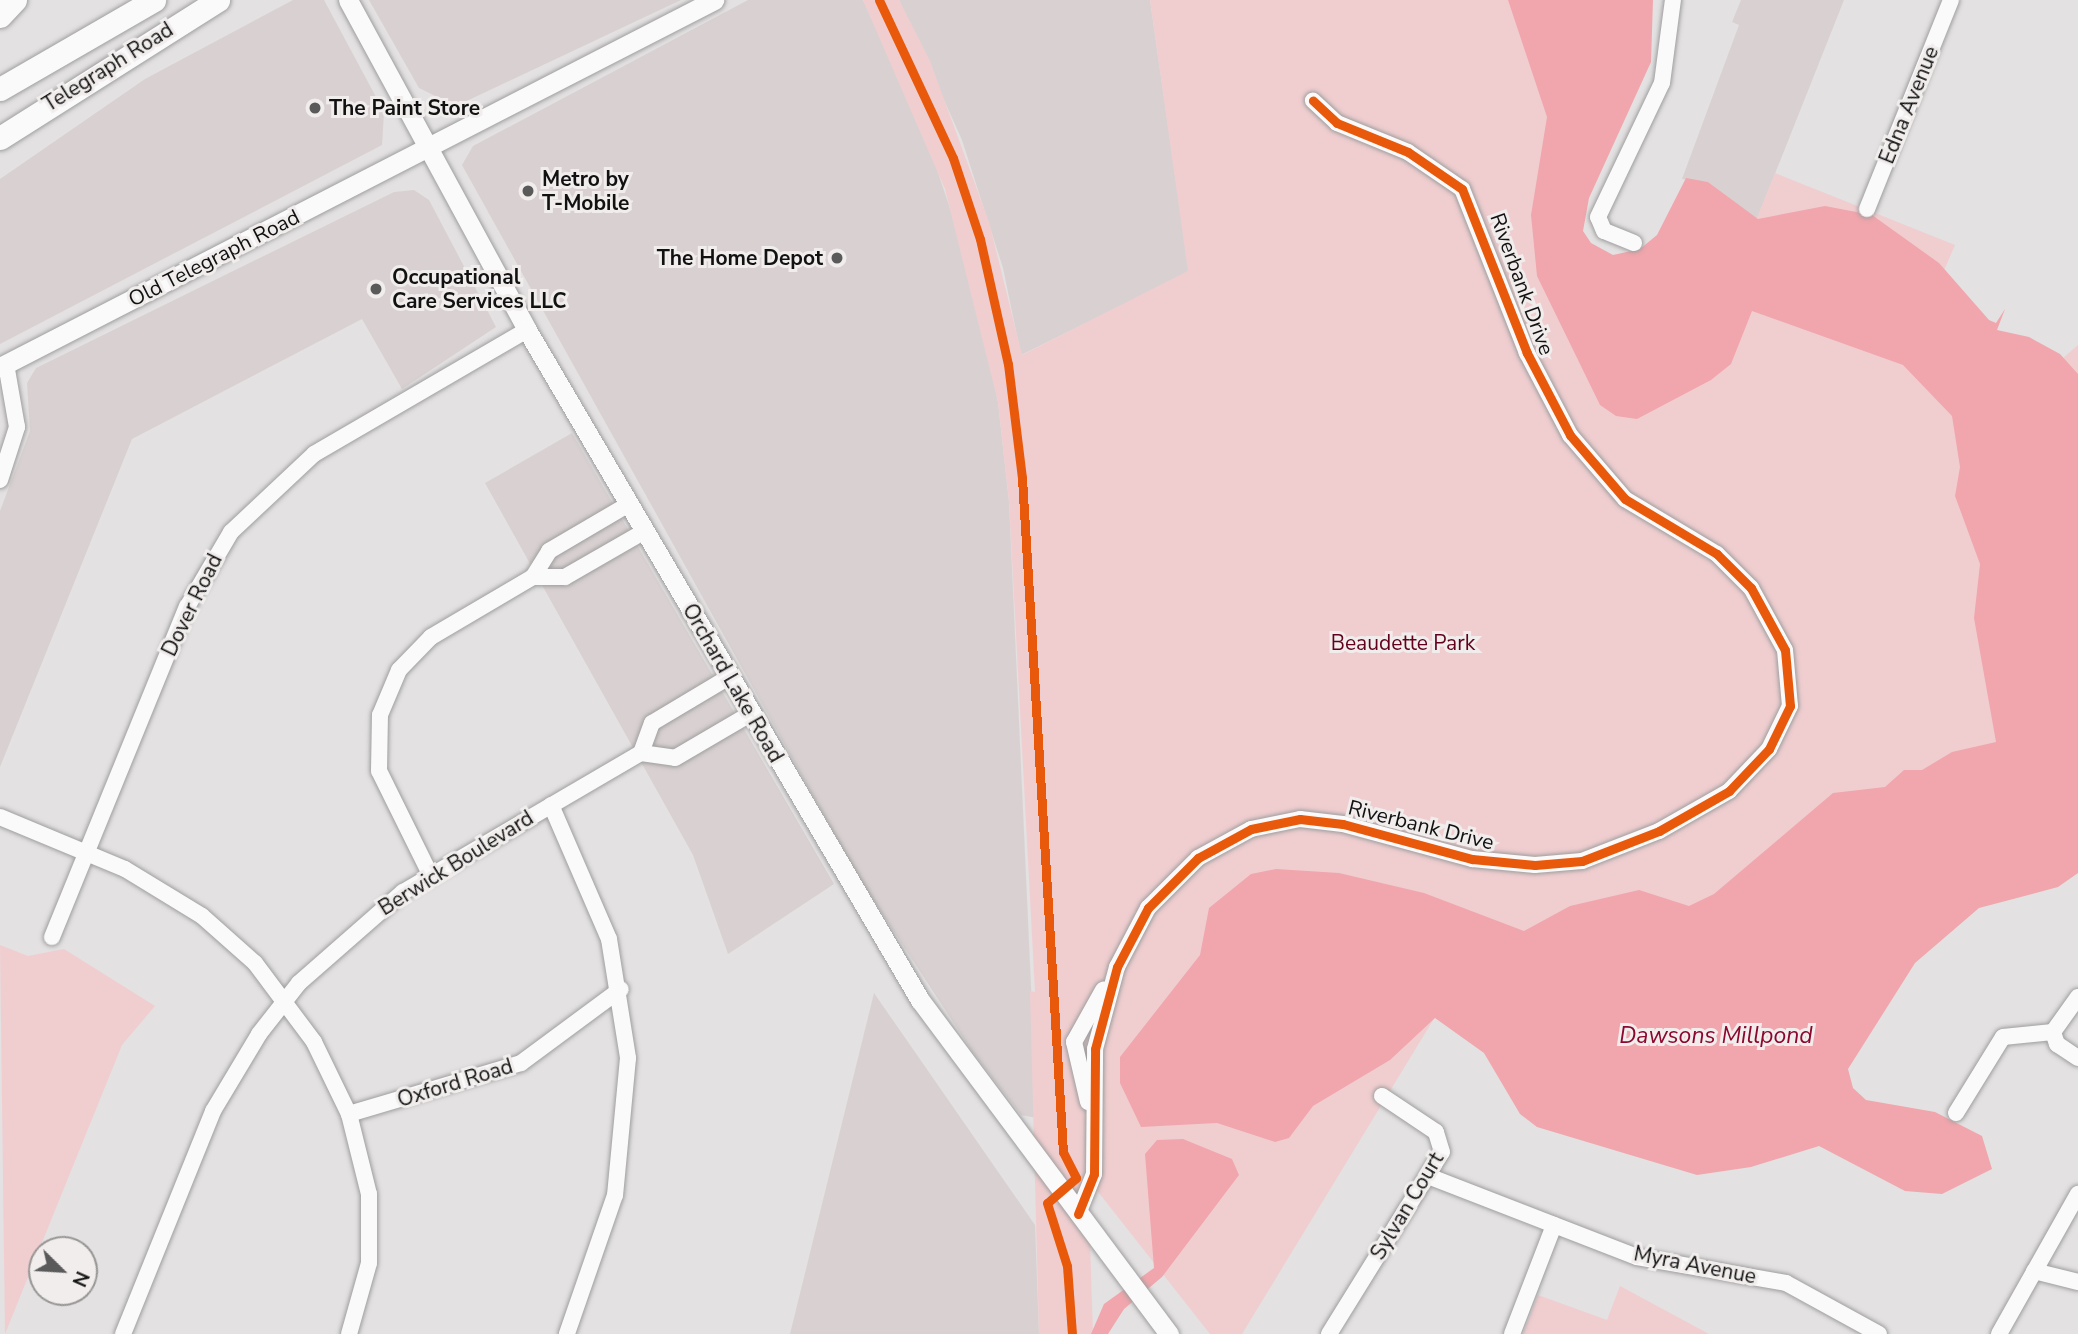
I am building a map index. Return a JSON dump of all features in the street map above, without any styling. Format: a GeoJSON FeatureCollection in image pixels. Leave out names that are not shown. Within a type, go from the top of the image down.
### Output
{"type":"FeatureCollection","features":[{"type":"Feature","properties":{"kind":"highway"},"geometry":{"type":"LineString","coordinates":[[0,16],[15,0]]}},
{"type":"Feature","properties":{"kind":"highway","name":"Telegraph Road"},"geometry":{"type":"LineString","coordinates":[[0,89],[154,0]]}},
{"type":"Feature","properties":{"kind":"highway","name":"Telegraph Road"},"geometry":{"type":"LineString","coordinates":[[0,138],[218,0]]}},
{"type":"Feature","properties":{"kind":"main road","name":"Orchard Lake Road"},"geometry":{"type":"LineString","coordinates":[[348,0],[527,330],[920,1000],[1169,1334]]}},
{"type":"Feature","properties":{"kind":"main road","name":"Old Telegraph Road"},"geometry":{"type":"LineString","coordinates":[[3,365],[714,0]]}},
{"type":"Feature","properties":{"kind":"street"},"geometry":{"type":"LineString","coordinates":[[1634,243],[1604,231],[1598,217],[1662,83],[1673,0]]}},
{"type":"Feature","properties":{"kind":"street","name":"Edna Avenue"},"geometry":{"type":"LineString","coordinates":[[1867,209],[1951,0]]}},
{"type":"Feature","properties":{"kind":"street","name":"Riverbank Drive"},"geometry":{"type":"LineString","coordinates":[[1078,1214],[1094,1174],[1095,1049],[1117,967],[1139,922],[1169,883],[1207,852],[1251,829],[1328,821],[1472,859],[1535,866],[1582,861],[1659,831],[1729,791],[1769,749],[1790,706],[1785,650],[1741,575],[1625,499],[1570,435],[1527,353],[1462,189],[1417,157],[1337,123],[1313,101]]}},
{"type":"Feature","properties":{"kind":"street","name":"Dover Road"},"geometry":{"type":"LineString","coordinates":[[52,937],[187,607],[243,517],[314,454],[527,330]]}},
{"type":"Feature","properties":{"kind":"street"},"geometry":{"type":"LineString","coordinates":[[0,480],[17,427],[3,365]]}},
{"type":"Feature","properties":{"kind":"street"},"geometry":{"type":"LineString","coordinates":[[430,874],[382,783],[377,743],[383,703],[421,645],[533,577],[549,551],[629,505]]}},
{"type":"Feature","properties":{"kind":"street"},"geometry":{"type":"LineString","coordinates":[[533,577],[565,577],[645,531]]}},
{"type":"Feature","properties":{"kind":"street"},"geometry":{"type":"LineString","coordinates":[[729,677],[652,723],[641,753],[675,758],[750,714]]}},
{"type":"Feature","properties":{"kind":"street","name":"Berwick Boulevard"},"geometry":{"type":"LineString","coordinates":[[123,1334],[213,1111],[285,999],[357,927],[430,874],[641,753]]}},
{"type":"Feature","properties":{"kind":"street"},"geometry":{"type":"LineString","coordinates":[[551,805],[593,891],[621,989],[629,1078],[623,1156],[603,1240],[567,1334]]}},
{"type":"Feature","properties":{"kind":"street"},"geometry":{"type":"LineString","coordinates":[[0,817],[87,852],[202,916],[285,999],[349,1114],[367,1179],[370,1229],[365,1284],[349,1334]]}},
{"type":"Feature","properties":{"kind":"street","name":"Oxford Road"},"geometry":{"type":"LineString","coordinates":[[349,1114],[521,1063],[621,989]]}},
{"type":"Feature","properties":{"kind":"street"},"geometry":{"type":"LineString","coordinates":[[1956,1113],[2003,1037],[2053,1032],[2078,998]]}},
{"type":"Feature","properties":{"kind":"street"},"geometry":{"type":"LineString","coordinates":[[2053,1032],[2078,1058]]}},
{"type":"Feature","properties":{"kind":"street","name":"Sylvan Court"},"geometry":{"type":"LineString","coordinates":[[1329,1334],[1442,1152],[1440,1138],[1382,1096]]}},
{"type":"Feature","properties":{"kind":"street","name":"Myra Avenue"},"geometry":{"type":"LineString","coordinates":[[1428,1176],[1645,1259],[1786,1283],[1879,1334]]}},
{"type":"Feature","properties":{"kind":"street"},"geometry":{"type":"LineString","coordinates":[[1999,1334],[2078,1194]]}},
{"type":"Feature","properties":{"kind":"street"},"geometry":{"type":"LineString","coordinates":[[1513,1334],[1554,1225]]}},
{"type":"Feature","properties":{"kind":"street"},"geometry":{"type":"LineString","coordinates":[[2034,1270],[2078,1282]]}},
{"type":"Feature","properties":{"kind":"shaded area"},"geometry":{"type":"Polygon","coordinates":[[[293,0],[324,0],[384,112],[382,145],[0,344],[0,179],[145,79],[293,0]]]}},
{"type":"Feature","properties":{"kind":"shaded area"},"geometry":{"type":"Polygon","coordinates":[[[369,0],[681,0],[456,106],[419,88],[369,0]]]}},
{"type":"Feature","properties":{"kind":"shaded area"},"geometry":{"type":"Polygon","coordinates":[[[748,0],[863,0],[924,131],[965,253],[998,402],[1009,502],[1037,1118],[1021,1115],[972,1051],[859,878],[462,165],[473,146],[748,0]]]}},
{"type":"Feature","properties":{"kind":"shaded area"},"geometry":{"type":"Polygon","coordinates":[[[899,0],[1150,0],[1189,272],[1021,355],[1003,268],[962,140],[899,0]]]}},
{"type":"Feature","properties":{"kind":"shaded area"},"geometry":{"type":"Polygon","coordinates":[[[1741,0],[1844,0],[1757,219],[1708,182],[1682,179],[1739,25],[1732,22],[1741,0]]]}},
{"type":"Feature","properties":{"kind":"shaded area"},"geometry":{"type":"Polygon","coordinates":[[[414,190],[429,200],[496,327],[402,389],[362,319],[132,439],[0,767],[0,511],[30,431],[27,383],[36,368],[394,192],[414,190]]]}},
{"type":"Feature","properties":{"kind":"shaded area"},"geometry":{"type":"Polygon","coordinates":[[[572,433],[834,884],[728,954],[693,855],[485,483],[572,433]]]}},
{"type":"Feature","properties":{"kind":"shaded area"},"geometry":{"type":"Polygon","coordinates":[[[874,993],[1035,1225],[1039,1334],[790,1334],[874,993]]]}},
{"type":"Feature","properties":{"kind":"green space","name":"Beaudette Park"},"geometry":{"type":"Polygon","coordinates":[[[863,0],[899,0],[930,61],[989,222],[1022,355],[1188,271],[1150,0],[1576,0],[1566,272],[1700,360],[1775,173],[1955,245],[1942,275],[1999,380],[2063,358],[2078,345],[2078,549],[2054,751],[1435,1017],[1242,1334],[1210,1334],[1088,1179],[1093,1334],[1039,1334],[1030,991],[1035,992],[1009,502],[998,402],[945,189],[863,0]]]}},
{"type":"Feature","properties":{"kind":"green space"},"geometry":{"type":"Polygon","coordinates":[[[0,945],[28,956],[64,949],[155,1006],[122,1045],[45,1236],[28,1236],[28,1277],[5,1334],[0,945]]]}},
{"type":"Feature","properties":{"kind":"green space"},"geometry":{"type":"Polygon","coordinates":[[[1620,1286],[1709,1334],[1523,1334],[1538,1295],[1607,1320],[1620,1286]]]}},
{"type":"Feature","properties":{"kind":"water","name":"Dawsons Millpond"},"geometry":{"type":"Polygon","coordinates":[[[1508,0],[1653,0],[1651,62],[1589,198],[1583,231],[1591,243],[1613,255],[1640,249],[1657,235],[1686,178],[1708,182],[1758,219],[1825,206],[1872,215],[1939,263],[1989,320],[1996,323],[2005,309],[1997,330],[2029,337],[2060,354],[2078,374],[2078,873],[2058,887],[1979,908],[1915,963],[1848,1069],[1853,1088],[1866,1100],[1935,1112],[1982,1136],[1992,1169],[1942,1194],[1905,1191],[1819,1146],[1751,1167],[1697,1175],[1537,1127],[1520,1114],[1484,1053],[1435,1018],[1390,1060],[1313,1106],[1289,1138],[1275,1142],[1217,1123],[1141,1127],[1120,1083],[1120,1057],[1200,955],[1209,908],[1251,874],[1276,869],[1339,873],[1424,893],[1524,931],[1570,906],[1639,890],[1689,906],[1714,894],[1833,793],[1885,787],[1904,770],[1922,770],[1952,752],[1996,742],[1974,618],[1980,564],[1955,496],[1960,467],[1952,416],[1903,365],[1752,311],[1731,364],[1711,380],[1637,419],[1616,416],[1600,405],[1537,276],[1531,215],[1547,117],[1508,0]]]}},
{"type":"Feature","properties":{"kind":"water"},"geometry":{"type":"Polygon","coordinates":[[[1183,1139],[1232,1159],[1239,1175],[1162,1277],[1124,1309],[1108,1334],[1091,1334],[1104,1304],[1154,1268],[1145,1154],[1157,1140],[1183,1139]]]}},
{"type":"Feature","properties":{"kind":"cycle path"},"geometry":{"type":"LineString","coordinates":[[879,0],[953,158],[980,239],[1008,364],[1022,478],[1063,1152],[1076,1178],[1047,1203],[1067,1266],[1072,1334]]}},
{"type":"Feature","properties":{"kind":"cycle path"},"geometry":{"type":"LineString","coordinates":[[1078,1214],[1094,1174],[1095,1049],[1117,967],[1148,908],[1198,858],[1251,829],[1300,819],[1343,824],[1472,859],[1535,865],[1582,861],[1659,831],[1729,791],[1769,749],[1790,706],[1785,650],[1751,588],[1717,554],[1625,499],[1570,435],[1527,353],[1462,189],[1408,152],[1337,123],[1313,101]]}},
{"type":"Feature","properties":{"kind":"place","name":"The Paint Store"},"geometry":{"type":"Point","coordinates":[315,108]}},
{"type":"Feature","properties":{"kind":"place","name":"Metro by T-Mobile"},"geometry":{"type":"Point","coordinates":[528,191]}},
{"type":"Feature","properties":{"kind":"place","name":"The Home Depot"},"geometry":{"type":"Point","coordinates":[837,258]}},
{"type":"Feature","properties":{"kind":"place","name":"Occupational Care Services LLC"},"geometry":{"type":"Point","coordinates":[376,289]}}]}
